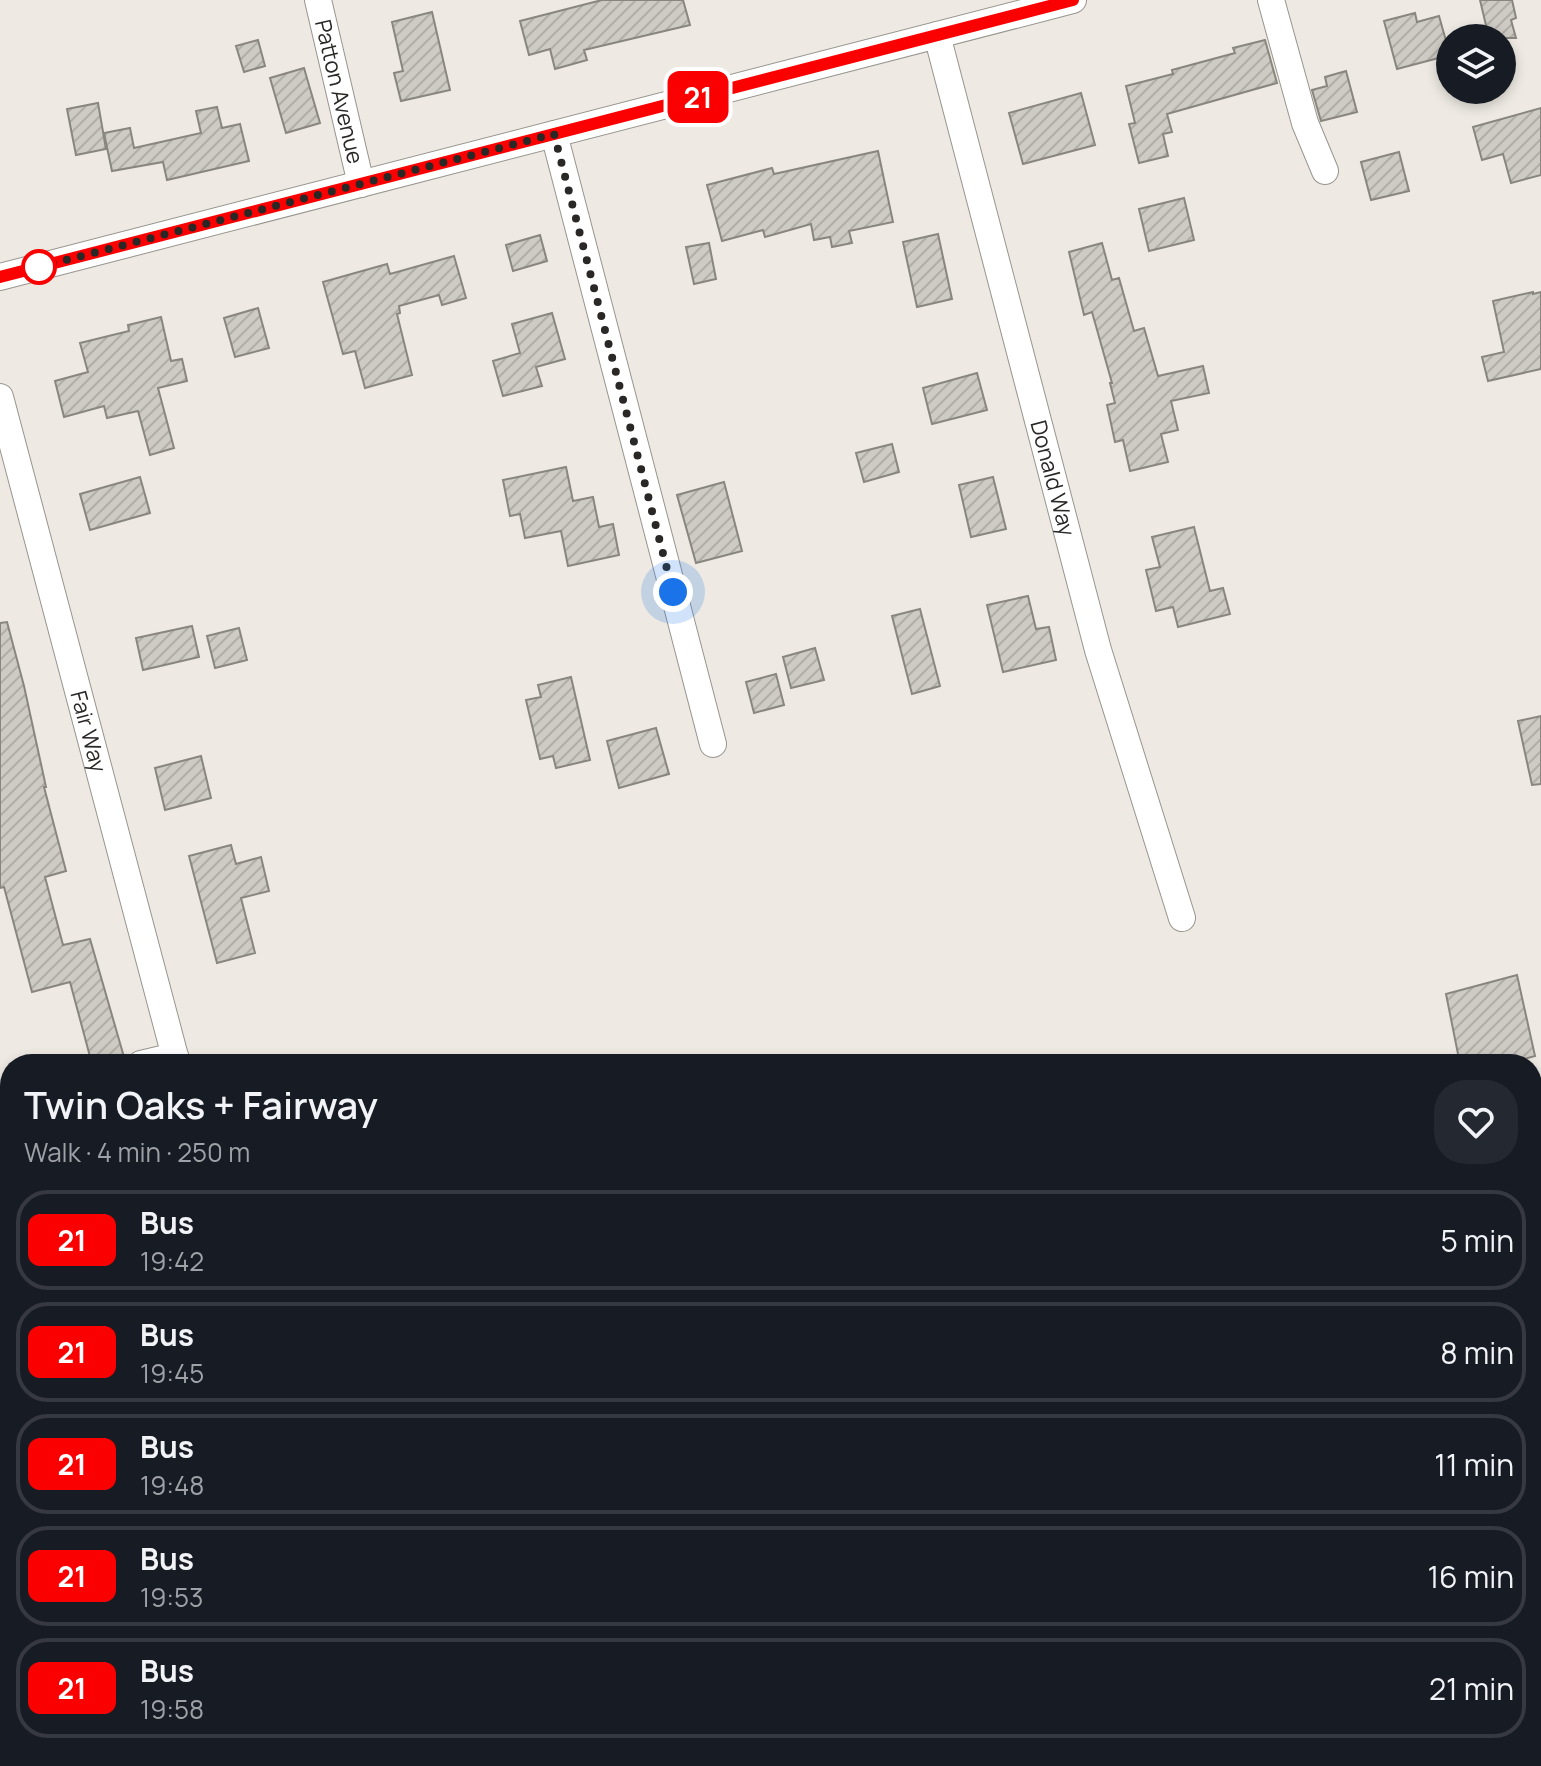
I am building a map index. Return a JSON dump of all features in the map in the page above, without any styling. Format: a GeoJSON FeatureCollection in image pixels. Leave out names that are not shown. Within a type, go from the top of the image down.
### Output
{"type":"FeatureCollection","features":[{"type":"Feature","properties":{"kind":"street","name":"Patton Avenue"},"geometry":{"type":"LineString","coordinates":[[318,0],[361,184]]}},
{"type":"Feature","properties":{"kind":"street"},"geometry":{"type":"LineString","coordinates":[[0,277],[1073,0]]}},
{"type":"Feature","properties":{"kind":"street"},"geometry":{"type":"LineString","coordinates":[[1271,0],[1305,123],[1325,171]]}},
{"type":"Feature","properties":{"kind":"street","name":"Donald Way"},"geometry":{"type":"LineString","coordinates":[[937,35],[1098,650],[1182,918]]}},
{"type":"Feature","properties":{"kind":"street"},"geometry":{"type":"LineString","coordinates":[[554,134],[713,744]]}},
{"type":"Feature","properties":{"kind":"street","name":"Fair Way"},"geometry":{"type":"LineString","coordinates":[[0,397],[174,1054]]}},
{"type":"Feature","properties":{"kind":"building"},"geometry":{"type":"Polygon","coordinates":[[[602,0],[683,0],[690,25],[584,50],[587,60],[555,69],[550,49],[529,55],[520,21],[602,0]]]}},
{"type":"Feature","properties":{"kind":"building"},"geometry":{"type":"Polygon","coordinates":[[[1480,0],[1512,0],[1516,18],[1511,20],[1512,24],[1486,24],[1480,0]]]}},
{"type":"Feature","properties":{"kind":"building"},"geometry":{"type":"Polygon","coordinates":[[[432,12],[450,90],[401,101],[394,73],[403,71],[392,22],[432,12]]]}},
{"type":"Feature","properties":{"kind":"building"},"geometry":{"type":"Polygon","coordinates":[[[1415,13],[1417,22],[1439,16],[1441,24],[1436,24],[1436,59],[1397,69],[1384,21],[1415,13]]]}},
{"type":"Feature","properties":{"kind":"building"},"geometry":{"type":"Polygon","coordinates":[[[258,40],[265,66],[244,72],[236,46],[258,40]]]}},
{"type":"Feature","properties":{"kind":"building"},"geometry":{"type":"Polygon","coordinates":[[[1265,40],[1277,83],[1167,114],[1172,132],[1163,134],[1168,156],[1139,163],[1129,124],[1135,123],[1126,86],[1173,74],[1172,70],[1235,53],[1233,48],[1265,40]]]}},
{"type":"Feature","properties":{"kind":"building"},"geometry":{"type":"Polygon","coordinates":[[[304,68],[320,123],[286,133],[270,78],[304,68]]]}},
{"type":"Feature","properties":{"kind":"building"},"geometry":{"type":"Polygon","coordinates":[[[1346,71],[1357,112],[1321,121],[1312,90],[1327,86],[1325,77],[1346,71]]]}},
{"type":"Feature","properties":{"kind":"building"},"geometry":{"type":"Polygon","coordinates":[[[1081,93],[1095,145],[1023,164],[1009,113],[1081,93]]]}},
{"type":"Feature","properties":{"kind":"building"},"geometry":{"type":"Polygon","coordinates":[[[98,103],[106,149],[76,155],[67,109],[98,103]]]}},
{"type":"Feature","properties":{"kind":"building"},"geometry":{"type":"Polygon","coordinates":[[[217,107],[222,128],[240,124],[249,161],[167,180],[163,162],[112,171],[104,133],[130,128],[134,148],[201,133],[196,111],[217,107]]]}},
{"type":"Feature","properties":{"kind":"building"},"geometry":{"type":"Polygon","coordinates":[[[1541,108],[1541,175],[1511,183],[1503,154],[1482,160],[1473,127],[1541,108]]]}},
{"type":"Feature","properties":{"kind":"building"},"geometry":{"type":"Polygon","coordinates":[[[878,151],[893,222],[849,231],[852,243],[832,247],[830,237],[814,240],[811,224],[765,237],[763,230],[722,241],[707,185],[772,168],[774,174],[878,151]]]}},
{"type":"Feature","properties":{"kind":"building"},"geometry":{"type":"Polygon","coordinates":[[[1399,152],[1409,191],[1371,200],[1361,162],[1399,152]]]}},
{"type":"Feature","properties":{"kind":"building"},"geometry":{"type":"Polygon","coordinates":[[[1184,198],[1194,240],[1149,251],[1139,209],[1184,198]]]}},
{"type":"Feature","properties":{"kind":"building"},"geometry":{"type":"Polygon","coordinates":[[[938,234],[952,299],[917,307],[903,242],[938,234]]]}},
{"type":"Feature","properties":{"kind":"building"},"geometry":{"type":"Polygon","coordinates":[[[540,235],[547,261],[513,271],[506,245],[540,235]]]}},
{"type":"Feature","properties":{"kind":"building"},"geometry":{"type":"Polygon","coordinates":[[[709,243],[716,279],[694,284],[686,247],[709,243]]]}},
{"type":"Feature","properties":{"kind":"building"},"geometry":{"type":"Polygon","coordinates":[[[1102,243],[1112,280],[1119,278],[1134,331],[1144,328],[1158,376],[1203,366],[1209,393],[1171,401],[1178,430],[1161,434],[1168,462],[1130,471],[1123,440],[1115,442],[1107,405],[1115,403],[1112,383],[1092,312],[1084,315],[1069,252],[1102,243]]]}},
{"type":"Feature","properties":{"kind":"building"},"geometry":{"type":"Polygon","coordinates":[[[454,256],[466,298],[442,305],[439,295],[399,306],[400,313],[397,314],[412,375],[365,388],[355,351],[343,354],[323,282],[387,264],[390,274],[454,256]]]}},
{"type":"Feature","properties":{"kind":"building"},"geometry":{"type":"Polygon","coordinates":[[[1541,292],[1541,369],[1488,381],[1482,357],[1504,352],[1493,301],[1541,292]]]}},
{"type":"Feature","properties":{"kind":"building"},"geometry":{"type":"Polygon","coordinates":[[[258,308],[269,348],[235,357],[224,318],[258,308]]]}},
{"type":"Feature","properties":{"kind":"building"},"geometry":{"type":"Polygon","coordinates":[[[552,313],[565,359],[536,367],[542,386],[503,396],[493,361],[520,353],[512,324],[552,313]]]}},
{"type":"Feature","properties":{"kind":"building"},"geometry":{"type":"Polygon","coordinates":[[[161,317],[171,361],[182,359],[187,381],[158,388],[174,448],[150,455],[138,411],[107,418],[104,406],[64,417],[55,381],[88,372],[80,343],[129,331],[128,325],[161,317]]]}},
{"type":"Feature","properties":{"kind":"building"},"geometry":{"type":"Polygon","coordinates":[[[977,373],[987,410],[932,424],[923,388],[977,373]]]}},
{"type":"Feature","properties":{"kind":"building"},"geometry":{"type":"Polygon","coordinates":[[[892,444],[899,472],[864,482],[856,453],[892,444]]]}},
{"type":"Feature","properties":{"kind":"building"},"geometry":{"type":"Polygon","coordinates":[[[566,467],[573,501],[593,497],[599,527],[613,524],[619,555],[568,566],[561,531],[525,538],[520,514],[510,516],[503,480],[566,467]]]}},
{"type":"Feature","properties":{"kind":"building"},"geometry":{"type":"Polygon","coordinates":[[[140,477],[150,513],[90,530],[80,494],[140,477]]]}},
{"type":"Feature","properties":{"kind":"building"},"geometry":{"type":"Polygon","coordinates":[[[993,477],[1006,529],[971,537],[959,485],[993,477]]]}},
{"type":"Feature","properties":{"kind":"building"},"geometry":{"type":"Polygon","coordinates":[[[724,482],[742,551],[696,563],[677,495],[724,482]]]}},
{"type":"Feature","properties":{"kind":"building"},"geometry":{"type":"Polygon","coordinates":[[[1194,527],[1210,591],[1223,588],[1230,614],[1178,627],[1173,607],[1156,611],[1146,570],[1160,567],[1152,537],[1194,527]]]}},
{"type":"Feature","properties":{"kind":"building"},"geometry":{"type":"Polygon","coordinates":[[[1028,596],[1036,629],[1049,627],[1056,660],[1003,672],[987,605],[1028,596]]]}},
{"type":"Feature","properties":{"kind":"building"},"geometry":{"type":"Polygon","coordinates":[[[920,609],[940,686],[912,694],[892,616],[920,609]]]}},
{"type":"Feature","properties":{"kind":"building"},"geometry":{"type":"Polygon","coordinates":[[[7,622],[66,871],[45,877],[63,945],[90,939],[123,1054],[89,1054],[70,982],[32,992],[4,887],[0,888],[0,623],[7,622]]]}},
{"type":"Feature","properties":{"kind":"building"},"geometry":{"type":"Polygon","coordinates":[[[192,626],[199,657],[143,670],[136,638],[192,626]]]}},
{"type":"Feature","properties":{"kind":"building"},"geometry":{"type":"Polygon","coordinates":[[[239,628],[247,660],[215,668],[207,636],[239,628]]]}},
{"type":"Feature","properties":{"kind":"building"},"geometry":{"type":"Polygon","coordinates":[[[815,648],[824,680],[791,688],[783,657],[815,648]]]}},
{"type":"Feature","properties":{"kind":"building"},"geometry":{"type":"Polygon","coordinates":[[[776,674],[784,705],[754,713],[746,682],[776,674]]]}},
{"type":"Feature","properties":{"kind":"building"},"geometry":{"type":"Polygon","coordinates":[[[571,677],[590,760],[556,768],[553,756],[540,759],[526,700],[541,697],[538,685],[571,677]]]}},
{"type":"Feature","properties":{"kind":"building"},"geometry":{"type":"Polygon","coordinates":[[[1541,716],[1541,784],[1532,785],[1518,721],[1541,716]]]}},
{"type":"Feature","properties":{"kind":"building"},"geometry":{"type":"Polygon","coordinates":[[[656,728],[669,774],[619,788],[607,741],[656,728]]]}},
{"type":"Feature","properties":{"kind":"building"},"geometry":{"type":"Polygon","coordinates":[[[201,756],[211,798],[165,810],[155,768],[201,756]]]}},
{"type":"Feature","properties":{"kind":"building"},"geometry":{"type":"Polygon","coordinates":[[[231,845],[236,864],[261,857],[269,891],[241,898],[255,953],[217,963],[189,856],[231,845]]]}},
{"type":"Feature","properties":{"kind":"building"},"geometry":{"type":"Polygon","coordinates":[[[1517,975],[1535,1054],[1458,1054],[1446,994],[1517,975]]]}},
{"type":"Feature","properties":{"kind":"bus line","name":"21"},"geometry":{"type":"LineString","coordinates":[[0,277],[1073,0]]}},
{"type":"Feature","properties":{"kind":"route"},"geometry":{"type":"LineString","coordinates":[[39,267],[554,134],[673,592]]}}]}
